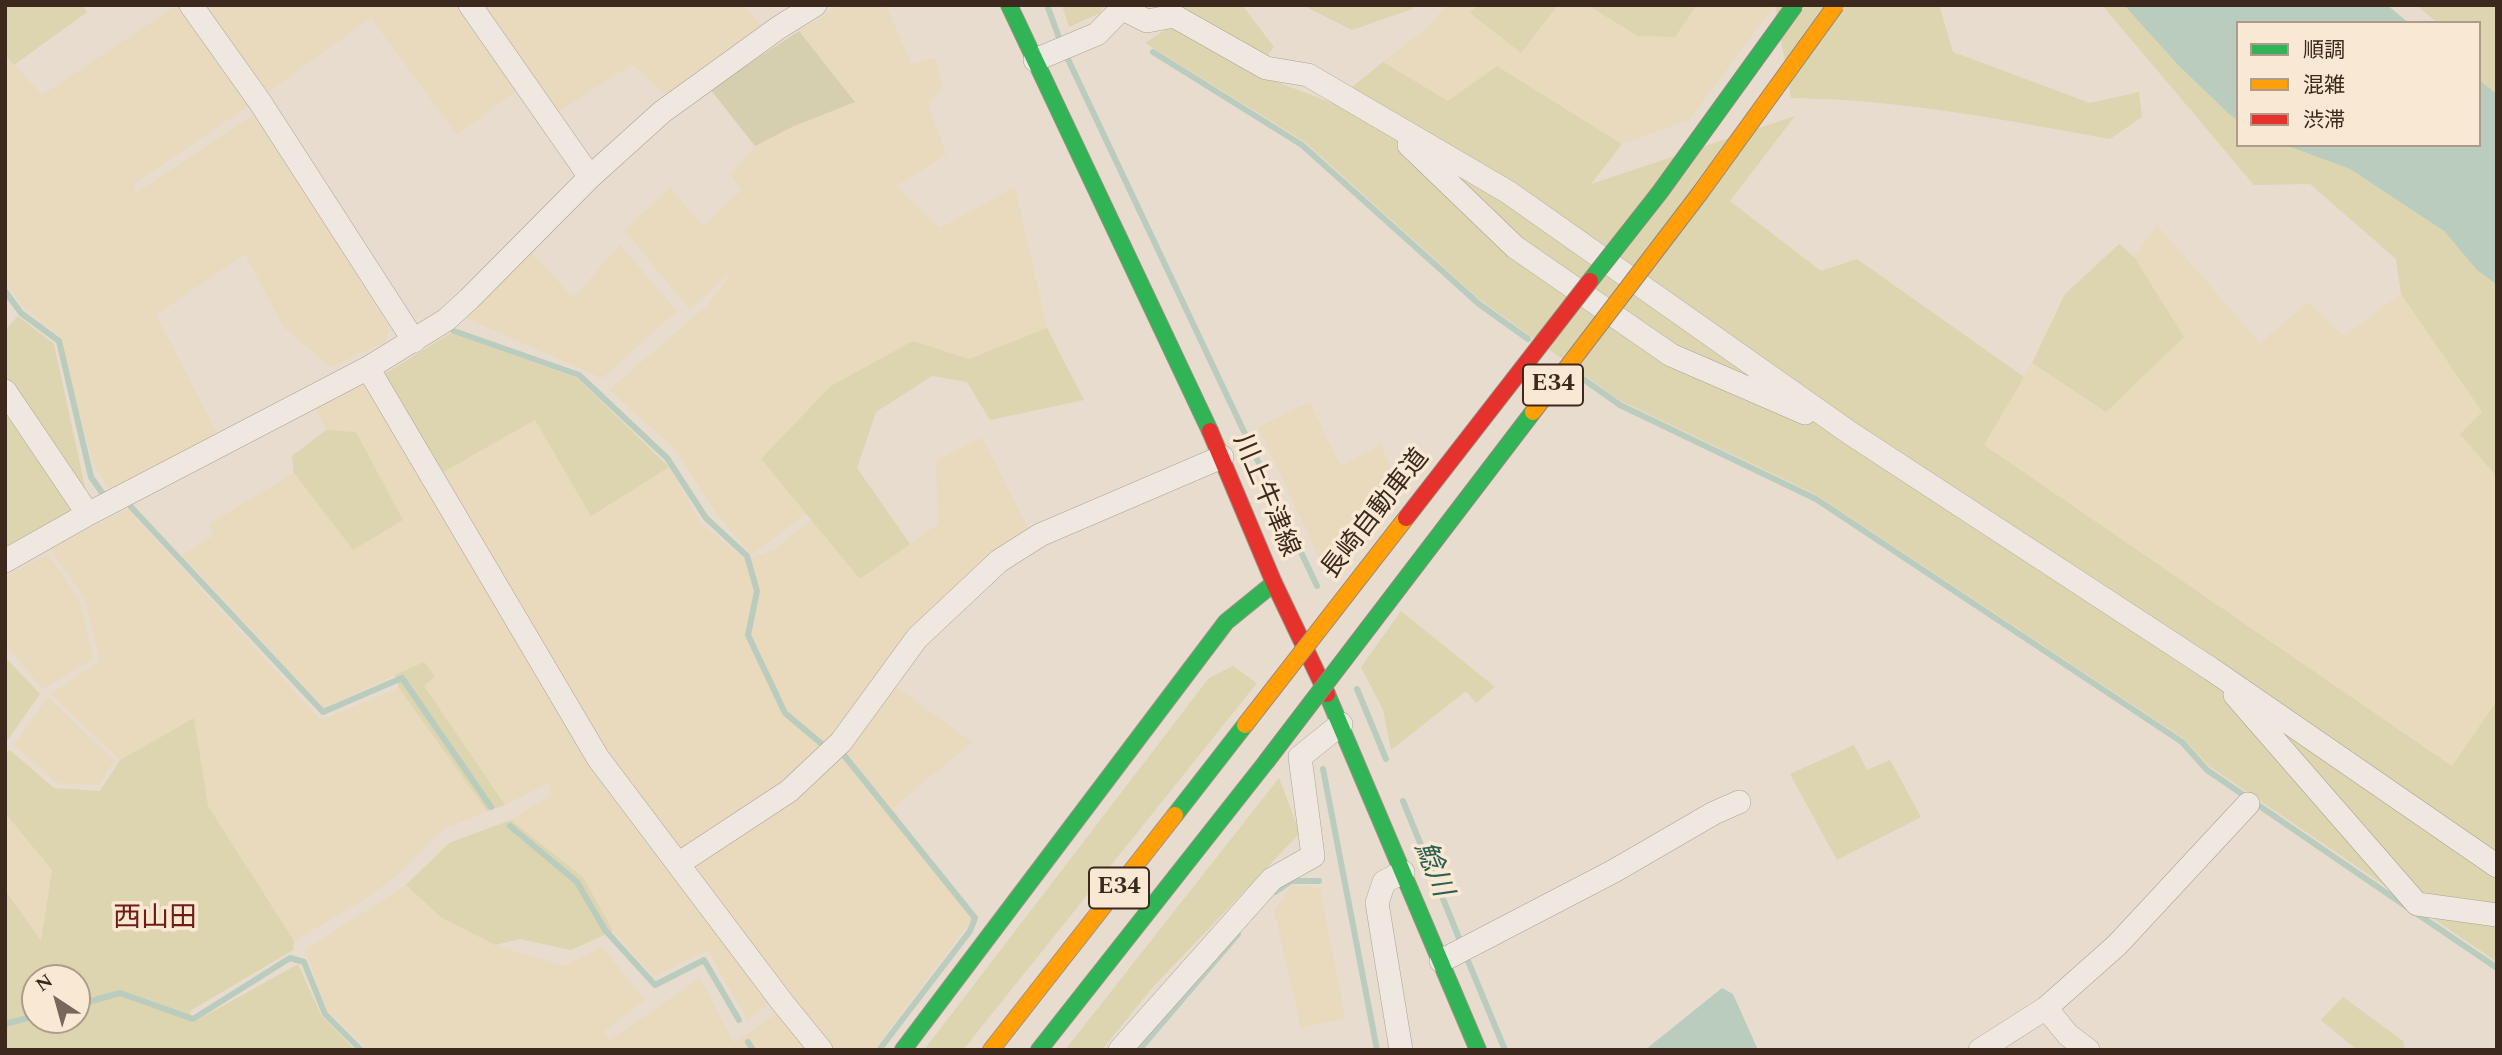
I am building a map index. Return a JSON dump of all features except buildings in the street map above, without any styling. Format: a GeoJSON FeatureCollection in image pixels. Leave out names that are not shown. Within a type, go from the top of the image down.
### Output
{"type":"FeatureCollection","features":[{"type":"Feature","properties":{"kind":"main road","name":"川上牛津線"},"geometry":{"type":"LineString","coordinates":[[1009,5],[1041,58],[1222,457],[1274,583],[1341,724],[1478,1050]]}},
{"type":"Feature","properties":{"kind":"main road","name":"長崎自動車道"},"geometry":{"type":"LineString","coordinates":[[991,1050],[1660,192],[1795,5]]}},
{"type":"Feature","properties":{"kind":"main road","name":"E34"},"geometry":{"type":"LineString","coordinates":[[1039,1050],[1266,762],[1700,193],[1836,5]]}},
{"type":"Feature","properties":{"kind":"main road"},"geometry":{"type":"LineString","coordinates":[[903,1050],[1226,622],[1274,583]]}},
{"type":"Feature","properties":{"kind":"street"},"geometry":{"type":"LineString","coordinates":[[191,5],[260,102],[414,341]]}},
{"type":"Feature","properties":{"kind":"street"},"geometry":{"type":"LineString","coordinates":[[470,5],[590,177]]}},
{"type":"Feature","properties":{"kind":"street"},"geometry":{"type":"LineString","coordinates":[[5,561],[88,514],[368,368],[446,320],[590,177],[662,112],[778,28],[816,5]]}},
{"type":"Feature","properties":{"kind":"street"},"geometry":{"type":"LineString","coordinates":[[1041,58],[1097,34],[1124,7],[1147,21],[1174,16],[1266,68],[1308,75],[1508,192],[1850,433],[2211,668],[2497,866]]}},
{"type":"Feature","properties":{"kind":"street"},"geometry":{"type":"LineString","coordinates":[[1381,118],[1515,247],[1671,355],[1850,433]]}},
{"type":"Feature","properties":{"kind":"street"},"geometry":{"type":"LineString","coordinates":[[368,368],[598,758],[821,1050]]}},
{"type":"Feature","properties":{"kind":"street"},"geometry":{"type":"LineString","coordinates":[[5,391],[88,514]]}},
{"type":"Feature","properties":{"kind":"street"},"geometry":{"type":"LineString","coordinates":[[678,864],[789,791],[841,742],[917,638],[999,562],[1040,535],[1222,457]]}},
{"type":"Feature","properties":{"kind":"street"},"geometry":{"type":"LineString","coordinates":[[2211,668],[2417,904],[2497,915]]}},
{"type":"Feature","properties":{"kind":"street"},"geometry":{"type":"LineString","coordinates":[[1120,1050],[1272,879],[1313,856],[1300,757],[1341,724]]}},
{"type":"Feature","properties":{"kind":"street"},"geometry":{"type":"LineString","coordinates":[[1441,961],[1614,872],[1714,813],[1739,802]]}},
{"type":"Feature","properties":{"kind":"street"},"geometry":{"type":"LineString","coordinates":[[1980,1050],[2046,1008],[2117,945],[2248,804]]}},
{"type":"Feature","properties":{"kind":"street"},"geometry":{"type":"LineString","coordinates":[[1401,1050],[1377,903],[1384,882],[1403,872]]}},
{"type":"Feature","properties":{"kind":"street"},"geometry":{"type":"LineString","coordinates":[[2046,1008],[2068,1035],[2088,1050]]}},
{"type":"Feature","properties":{"kind":"shaded area"},"geometry":{"type":"Polygon","coordinates":[[[5,5],[82,5],[87,12],[14,65],[5,55],[5,5]]]}},
{"type":"Feature","properties":{"kind":"shaded area"},"geometry":{"type":"Polygon","coordinates":[[[180,5],[253,103],[134,184],[136,193],[256,113],[389,327],[385,342],[331,367],[283,327],[245,254],[156,315],[218,435],[111,494],[92,461],[60,337],[23,307],[5,282],[5,55],[42,95],[180,5]]]}},
{"type":"Feature","properties":{"kind":"shaded area"},"geometry":{"type":"Polygon","coordinates":[[[202,5],[461,5],[520,88],[457,135],[371,18],[268,92],[202,5]]]}},
{"type":"Feature","properties":{"kind":"shaded area"},"geometry":{"type":"Polygon","coordinates":[[[480,5],[745,5],[761,26],[697,71],[667,96],[632,64],[557,113],[480,5]]]}},
{"type":"Feature","properties":{"kind":"shaded area"},"geometry":{"type":"Polygon","coordinates":[[[840,5],[886,5],[911,64],[935,58],[943,88],[928,103],[946,155],[896,186],[940,228],[1015,187],[1047,328],[969,359],[913,341],[761,459],[806,514],[751,555],[716,513],[675,449],[609,390],[708,305],[733,270],[690,310],[624,230],[670,188],[703,226],[741,191],[731,174],[755,146],[794,126],[854,102],[799,31],[840,5]]]}},
{"type":"Feature","properties":{"kind":"shaded area"},"geometry":{"type":"Polygon","coordinates":[[[1062,5],[1104,5],[1100,13],[1069,27],[1062,5]]]}},
{"type":"Feature","properties":{"kind":"shaded area"},"geometry":{"type":"Polygon","coordinates":[[[1154,5],[1242,5],[1274,47],[1254,73],[1332,103],[1383,62],[1448,101],[1497,66],[1622,144],[1591,184],[1795,116],[1730,201],[1821,271],[1857,259],[2024,377],[1984,445],[2452,766],[2497,701],[2497,962],[2209,766],[2183,738],[1815,494],[1619,400],[1479,299],[1305,142],[1145,43],[1186,16],[1154,5]]]}},
{"type":"Feature","properties":{"kind":"shaded area"},"geometry":{"type":"Polygon","coordinates":[[[1302,5],[1416,5],[1412,9],[1352,30],[1302,5]]]}},
{"type":"Feature","properties":{"kind":"shaded area"},"geometry":{"type":"Polygon","coordinates":[[[1446,5],[1477,5],[1470,13],[1521,53],[1558,5],[1587,5],[1638,36],[1675,37],[1697,5],[1775,5],[1689,120],[1622,144],[1497,66],[1448,101],[1383,62],[1428,27],[1446,5]]]}},
{"type":"Feature","properties":{"kind":"shaded area"},"geometry":{"type":"Polygon","coordinates":[[[1477,5],[1558,5],[1521,53],[1470,13],[1477,5]]]}},
{"type":"Feature","properties":{"kind":"shaded area"},"geometry":{"type":"Polygon","coordinates":[[[1587,5],[1697,5],[1675,37],[1638,36],[1587,5]]]}},
{"type":"Feature","properties":{"kind":"shaded area"},"geometry":{"type":"Polygon","coordinates":[[[1775,5],[1939,5],[1953,52],[2090,103],[2139,92],[2142,117],[2110,139],[1911,106],[1791,98],[1775,5]]]}},
{"type":"Feature","properties":{"kind":"shaded area"},"geometry":{"type":"Polygon","coordinates":[[[2102,5],[2124,5],[2178,65],[2236,119],[2236,147],[2290,147],[2350,169],[2444,231],[2477,270],[2497,285],[2497,477],[2460,434],[2482,412],[2401,294],[2396,259],[2310,184],[2254,185],[2102,5]]]}},
{"type":"Feature","properties":{"kind":"shaded area"},"geometry":{"type":"Polygon","coordinates":[[[2124,5],[2387,5],[2407,21],[2236,21],[2236,119],[2178,65],[2124,5]]]}},
{"type":"Feature","properties":{"kind":"shaded area"},"geometry":{"type":"Polygon","coordinates":[[[2416,5],[2497,5],[2497,94],[2481,82],[2481,21],[2436,21],[2416,5]]]}},
{"type":"Feature","properties":{"kind":"shaded area"},"geometry":{"type":"Polygon","coordinates":[[[799,31],[855,102],[794,126],[755,146],[710,89],[799,31]]]}},
{"type":"Feature","properties":{"kind":"shaded area"},"geometry":{"type":"Polygon","coordinates":[[[2481,82],[2497,94],[2497,285],[2477,270],[2444,231],[2350,169],[2290,147],[2481,147],[2481,82]]]}},
{"type":"Feature","properties":{"kind":"shaded area"},"geometry":{"type":"Polygon","coordinates":[[[2157,225],[2260,343],[2308,302],[2344,336],[2401,294],[2482,412],[2461,434],[2497,477],[2497,701],[2453,766],[1983,445],[2032,363],[2106,412],[2184,337],[2134,257],[2157,225]]]}},
{"type":"Feature","properties":{"kind":"shaded area"},"geometry":{"type":"Polygon","coordinates":[[[2119,244],[2134,257],[2184,337],[2106,412],[2032,363],[2065,294],[2119,244]]]}},
{"type":"Feature","properties":{"kind":"shaded area"},"geometry":{"type":"Polygon","coordinates":[[[620,245],[677,311],[602,378],[461,316],[531,252],[573,298],[620,245]]]}},
{"type":"Feature","properties":{"kind":"shaded area"},"geometry":{"type":"Polygon","coordinates":[[[18,316],[54,344],[87,496],[5,375],[5,330],[18,316]]]}},
{"type":"Feature","properties":{"kind":"shaded area"},"geometry":{"type":"Polygon","coordinates":[[[1047,328],[1084,400],[990,420],[967,382],[932,376],[876,412],[857,468],[910,544],[860,579],[761,459],[831,386],[913,341],[969,359],[1047,328]]]}},
{"type":"Feature","properties":{"kind":"shaded area"},"geometry":{"type":"Polygon","coordinates":[[[451,333],[577,378],[669,467],[591,516],[535,420],[440,474],[381,376],[451,333]]]}},
{"type":"Feature","properties":{"kind":"shaded area"},"geometry":{"type":"Polygon","coordinates":[[[364,383],[520,646],[772,1001],[747,1020],[708,950],[654,977],[613,931],[583,877],[511,820],[551,795],[548,783],[505,805],[423,686],[424,662],[324,708],[182,555],[213,536],[209,524],[294,473],[353,550],[403,520],[356,432],[326,430],[315,407],[364,383]]]}},
{"type":"Feature","properties":{"kind":"shaded area"},"geometry":{"type":"Polygon","coordinates":[[[1310,402],[1340,466],[1381,445],[1397,483],[1326,572],[1258,427],[1310,402]]]}},
{"type":"Feature","properties":{"kind":"shaded area"},"geometry":{"type":"Polygon","coordinates":[[[5,406],[76,512],[5,551],[5,406]]]}},
{"type":"Feature","properties":{"kind":"shaded area"},"geometry":{"type":"Polygon","coordinates":[[[535,420],[591,515],[669,467],[701,523],[745,560],[774,550],[811,519],[860,579],[938,524],[936,461],[982,438],[1030,532],[994,558],[892,684],[972,742],[893,808],[924,856],[972,919],[874,1050],[834,1050],[603,750],[440,474],[535,420]]]}},
{"type":"Feature","properties":{"kind":"shaded area"},"geometry":{"type":"Polygon","coordinates":[[[326,430],[356,432],[403,520],[353,550],[294,473],[292,456],[326,430]]]}},
{"type":"Feature","properties":{"kind":"shaded area"},"geometry":{"type":"Polygon","coordinates":[[[127,509],[321,720],[399,688],[487,811],[444,829],[398,875],[362,901],[294,941],[208,806],[194,718],[120,760],[51,694],[100,661],[84,597],[50,549],[127,509]]]}},
{"type":"Feature","properties":{"kind":"shaded area"},"geometry":{"type":"Polygon","coordinates":[[[48,554],[79,599],[93,659],[43,689],[5,645],[5,577],[48,554]]]}},
{"type":"Feature","properties":{"kind":"shaded area"},"geometry":{"type":"Polygon","coordinates":[[[1401,611],[1495,687],[1476,703],[1466,691],[1391,750],[1383,710],[1361,667],[1401,611]]]}},
{"type":"Feature","properties":{"kind":"shaded area"},"geometry":{"type":"Polygon","coordinates":[[[5,657],[40,694],[5,744],[5,657]]]}},
{"type":"Feature","properties":{"kind":"shaded area"},"geometry":{"type":"Polygon","coordinates":[[[424,662],[435,676],[424,686],[505,805],[487,811],[399,688],[395,675],[424,662]]]}},
{"type":"Feature","properties":{"kind":"shaded area"},"geometry":{"type":"Polygon","coordinates":[[[1233,666],[1257,683],[963,1050],[924,1050],[1209,678],[1233,666]]]}},
{"type":"Feature","properties":{"kind":"shaded area"},"geometry":{"type":"Polygon","coordinates":[[[48,697],[114,760],[99,785],[57,783],[14,745],[48,697]]]}},
{"type":"Feature","properties":{"kind":"shaded area"},"geometry":{"type":"Polygon","coordinates":[[[194,718],[208,806],[294,941],[293,950],[190,1011],[192,1023],[298,964],[321,1015],[355,1050],[5,1050],[5,890],[41,941],[52,870],[5,813],[5,752],[10,750],[54,788],[100,791],[120,760],[194,718]]]}},
{"type":"Feature","properties":{"kind":"shaded area"},"geometry":{"type":"Polygon","coordinates":[[[1854,745],[1867,770],[1890,760],[1921,817],[1837,860],[1790,774],[1854,745]]]}},
{"type":"Feature","properties":{"kind":"shaded area"},"geometry":{"type":"Polygon","coordinates":[[[1279,778],[1300,833],[1152,988],[1102,1050],[1065,1050],[1279,778]]]}},
{"type":"Feature","properties":{"kind":"shaded area"},"geometry":{"type":"Polygon","coordinates":[[[5,813],[52,870],[41,942],[5,890],[5,813]]]}},
{"type":"Feature","properties":{"kind":"shaded area"},"geometry":{"type":"Polygon","coordinates":[[[511,820],[583,877],[613,931],[571,950],[520,939],[495,945],[442,918],[406,885],[449,843],[511,820]]]}},
{"type":"Feature","properties":{"kind":"shaded area"},"geometry":{"type":"Polygon","coordinates":[[[406,885],[442,918],[495,945],[564,966],[602,947],[645,1000],[604,1031],[610,1040],[700,978],[734,1043],[780,1011],[809,1050],[369,1050],[327,1011],[305,950],[406,885]]]}},
{"type":"Feature","properties":{"kind":"shaded area"},"geometry":{"type":"Polygon","coordinates":[[[1292,885],[1320,888],[1345,1018],[1301,1028],[1274,910],[1292,885]]]}},
{"type":"Feature","properties":{"kind":"shaded area"},"geometry":{"type":"Polygon","coordinates":[[[1722,988],[1733,994],[1758,1050],[1645,1050],[1722,988]]]}},
{"type":"Feature","properties":{"kind":"shaded area"},"geometry":{"type":"Polygon","coordinates":[[[2343,997],[2403,1041],[2405,1050],[2357,1050],[2321,1020],[2343,997]]]}},
{"type":"Feature","properties":{"kind":"waterway"},"geometry":{"type":"LineString","coordinates":[[1047,5],[1061,43]]}},
{"type":"Feature","properties":{"kind":"waterway"},"geometry":{"type":"LineString","coordinates":[[1153,52],[1302,145],[1479,304],[1528,339]]}},
{"type":"Feature","properties":{"kind":"waterway"},"geometry":{"type":"LineString","coordinates":[[1065,53],[1317,586]]}},
{"type":"Feature","properties":{"kind":"waterway"},"geometry":{"type":"LineString","coordinates":[[5,291],[21,313],[59,341],[91,477],[103,494]]}},
{"type":"Feature","properties":{"kind":"waterway"},"geometry":{"type":"LineString","coordinates":[[454,331],[579,375],[667,458],[706,518],[747,556],[757,591],[748,635],[785,713],[823,745]]}},
{"type":"Feature","properties":{"kind":"waterway"},"geometry":{"type":"LineString","coordinates":[[1576,374],[1620,405],[1816,499],[2182,742],[2207,770],[2407,907]]}},
{"type":"Feature","properties":{"kind":"waterway"},"geometry":{"type":"LineString","coordinates":[[131,507],[323,712],[402,678],[491,807]]}},
{"type":"Feature","properties":{"kind":"waterway","name":"鯰川"},"geometry":{"type":"LineString","coordinates":[[1357,689],[1386,759]]}},
{"type":"Feature","properties":{"kind":"waterway"},"geometry":{"type":"LineString","coordinates":[[843,754],[975,918],[970,931],[879,1050]]}},
{"type":"Feature","properties":{"kind":"waterway"},"geometry":{"type":"LineString","coordinates":[[1323,769],[1377,1050]]}},
{"type":"Feature","properties":{"kind":"waterway","name":"鯰川"},"geometry":{"type":"LineString","coordinates":[[1403,801],[1459,938]]}},
{"type":"Feature","properties":{"kind":"waterway"},"geometry":{"type":"LineString","coordinates":[[510,826],[577,882],[605,930],[655,985],[704,960],[739,1020]]}},
{"type":"Feature","properties":{"kind":"waterway"},"geometry":{"type":"LineString","coordinates":[[1275,892],[1291,881],[1319,881]]}},
{"type":"Feature","properties":{"kind":"waterway"},"geometry":{"type":"LineString","coordinates":[[2416,913],[2497,968]]}},
{"type":"Feature","properties":{"kind":"waterway"},"geometry":{"type":"LineString","coordinates":[[1139,1050],[1238,934]]}},
{"type":"Feature","properties":{"kind":"waterway"},"geometry":{"type":"LineString","coordinates":[[91,1001],[120,993],[193,1019],[290,958],[304,962],[325,1014],[361,1050]]}},
{"type":"Feature","properties":{"kind":"waterway","name":"鯰川"},"geometry":{"type":"LineString","coordinates":[[1468,961],[1505,1050]]}},
{"type":"Feature","properties":{"kind":"waterway"},"geometry":{"type":"LineString","coordinates":[[5,1024],[21,1020]]}},
{"type":"Feature","properties":{"kind":"waterway"},"geometry":{"type":"LineString","coordinates":[[748,1042],[753,1050]]}},
{"type":"Feature","properties":{"kind":"traffic: fast"},"geometry":{"type":"LineString","coordinates":[[1009,5],[1210,431]]}},
{"type":"Feature","properties":{"kind":"traffic: fast"},"geometry":{"type":"LineString","coordinates":[[1590,281],[1660,192],[1795,5]]}},
{"type":"Feature","properties":{"kind":"traffic: fast"},"geometry":{"type":"LineString","coordinates":[[1266,762],[1533,412]]}},
{"type":"Feature","properties":{"kind":"traffic: fast"},"geometry":{"type":"LineString","coordinates":[[903,1050],[1226,622],[1274,583]]}},
{"type":"Feature","properties":{"kind":"traffic: fast"},"geometry":{"type":"LineString","coordinates":[[1327,694],[1478,1050]]}},
{"type":"Feature","properties":{"kind":"traffic: fast"},"geometry":{"type":"LineString","coordinates":[[1175,815],[1245,725]]}},
{"type":"Feature","properties":{"kind":"traffic: fast"},"geometry":{"type":"LineString","coordinates":[[1039,1050],[1266,762]]}},
{"type":"Feature","properties":{"kind":"traffic: slow"},"geometry":{"type":"LineString","coordinates":[[1533,412],[1700,193],[1836,5]]}},
{"type":"Feature","properties":{"kind":"traffic: slow"},"geometry":{"type":"LineString","coordinates":[[1245,725],[1406,518]]}},
{"type":"Feature","properties":{"kind":"traffic: slow"},"geometry":{"type":"LineString","coordinates":[[991,1050],[1175,815]]}},
{"type":"Feature","properties":{"kind":"traffic: jam"},"geometry":{"type":"LineString","coordinates":[[1406,518],[1590,281]]}},
{"type":"Feature","properties":{"kind":"traffic: jam"},"geometry":{"type":"LineString","coordinates":[[1210,431],[1274,583],[1327,694]]}},
{"type":"Feature","properties":{"kind":"district","name":"西山田"},"geometry":{"type":"Point","coordinates":[155,921]}}]}
